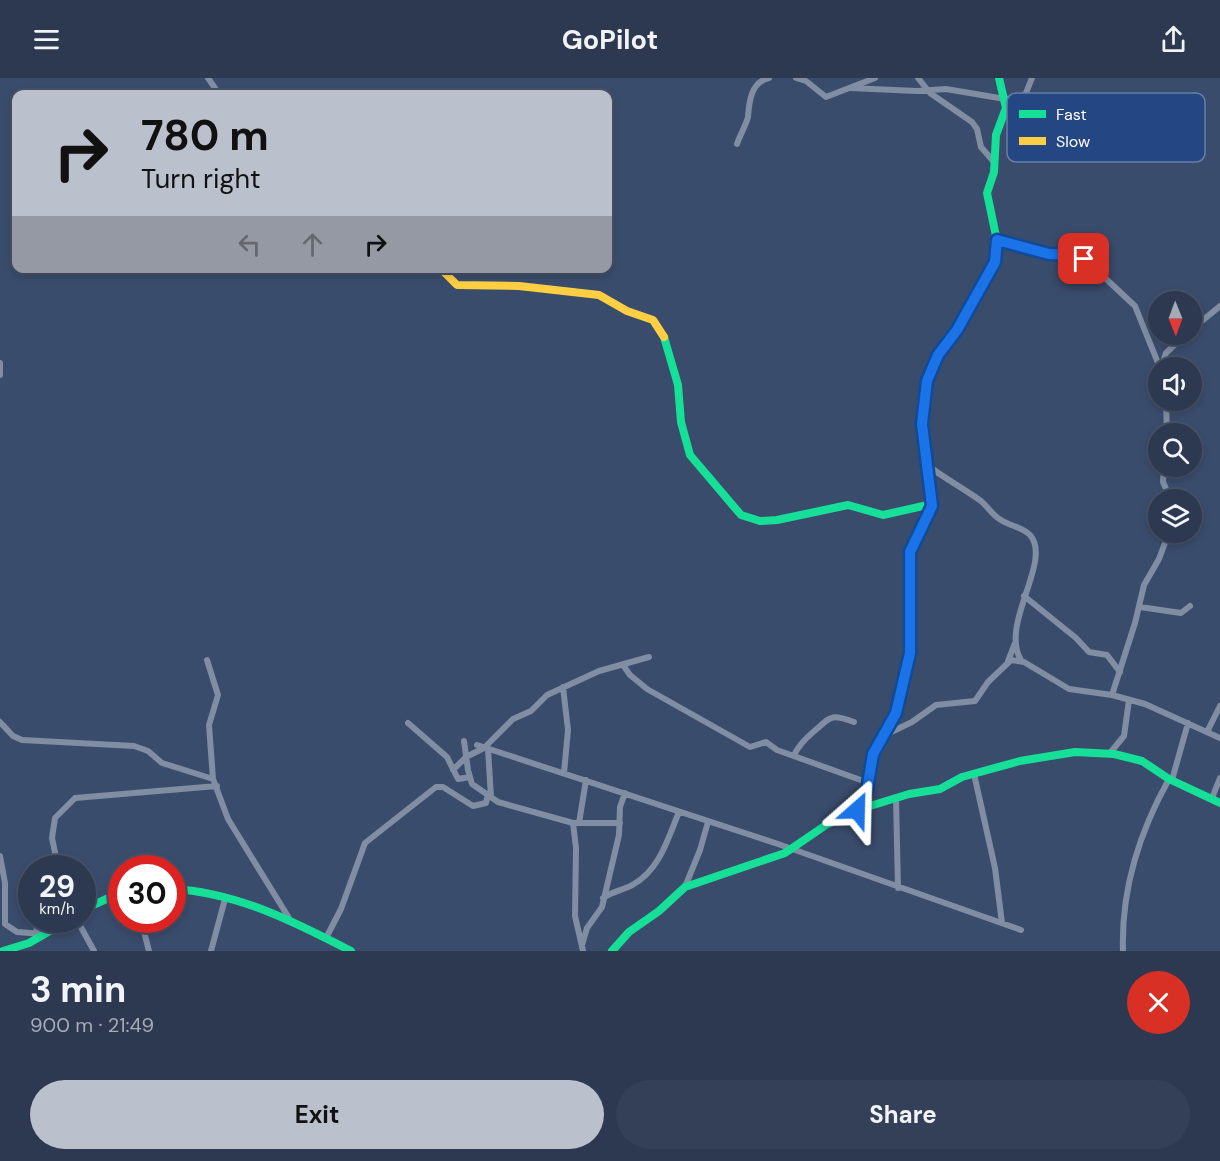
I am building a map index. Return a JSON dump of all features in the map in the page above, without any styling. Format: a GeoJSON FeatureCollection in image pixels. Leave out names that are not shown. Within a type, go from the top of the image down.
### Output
{"type":"FeatureCollection","features":[{"type":"Feature","properties":{"kind":"street"},"geometry":{"type":"LineString","coordinates":[[737,144],[747,119],[748,100],[760,83],[769,78]]}},
{"type":"Feature","properties":{"kind":"street"},"geometry":{"type":"LineString","coordinates":[[796,78],[806,81],[826,97],[875,78]]}},
{"type":"Feature","properties":{"kind":"street"},"geometry":{"type":"LineString","coordinates":[[918,78],[927,91],[972,122],[977,129],[981,147],[993,162]]}},
{"type":"Feature","properties":{"kind":"street"},"geometry":{"type":"LineString","coordinates":[[857,810],[869,783],[872,759],[881,737],[896,713],[910,653],[910,552],[932,504],[922,424],[927,381],[938,355],[957,330],[995,262],[997,240],[987,195],[996,135],[1005,111],[1005,99],[999,78]]}},
{"type":"Feature","properties":{"kind":"street"},"geometry":{"type":"LineString","coordinates":[[1026,93],[1032,78]]}},
{"type":"Feature","properties":{"kind":"street"},"geometry":{"type":"LineString","coordinates":[[850,87],[927,91],[946,89],[1005,99]]}},
{"type":"Feature","properties":{"kind":"street"},"geometry":{"type":"LineString","coordinates":[[997,240],[1049,254],[1076,255],[1089,263],[1135,306],[1156,357]]}},
{"type":"Feature","properties":{"kind":"street"},"geometry":{"type":"LineString","coordinates":[[446,273],[457,285],[519,286],[597,294],[627,311],[653,320],[663,335],[678,385],[681,422],[690,454],[741,515],[768,521],[848,505],[883,515],[932,504]]}},
{"type":"Feature","properties":{"kind":"street"},"geometry":{"type":"LineString","coordinates":[[1202,321],[1220,306]]}},
{"type":"Feature","properties":{"kind":"street"},"geometry":{"type":"LineString","coordinates":[[1210,314],[1220,315]]}},
{"type":"Feature","properties":{"kind":"street"},"geometry":{"type":"LineString","coordinates":[[1165,357],[1174,345]]}},
{"type":"Feature","properties":{"kind":"street"},"geometry":{"type":"LineString","coordinates":[[0,363],[0,375]]}},
{"type":"Feature","properties":{"kind":"street"},"geometry":{"type":"LineString","coordinates":[[881,737],[912,722],[934,705],[975,701],[1008,661],[1015,643],[1024,596],[1036,554],[1031,537],[1021,529],[1000,520],[982,502],[927,465]]}},
{"type":"Feature","properties":{"kind":"street"},"geometry":{"type":"LineString","coordinates":[[1112,695],[1140,607],[1144,585],[1160,558],[1165,543]]}},
{"type":"Feature","properties":{"kind":"street"},"geometry":{"type":"LineString","coordinates":[[1024,596],[1076,638],[1089,652],[1107,655],[1120,672]]}},
{"type":"Feature","properties":{"kind":"street"},"geometry":{"type":"LineString","coordinates":[[1140,607],[1181,613],[1190,606]]}},
{"type":"Feature","properties":{"kind":"street"},"geometry":{"type":"LineString","coordinates":[[1015,643],[1021,660]]}},
{"type":"Feature","properties":{"kind":"street"},"geometry":{"type":"LineString","coordinates":[[453,770],[466,757],[483,747],[513,719],[531,711],[544,697],[599,670],[649,657]]}},
{"type":"Feature","properties":{"kind":"street"},"geometry":{"type":"LineString","coordinates":[[207,660],[218,695],[209,724],[213,779],[228,819],[289,918]]}},
{"type":"Feature","properties":{"kind":"street"},"geometry":{"type":"LineString","coordinates":[[1008,661],[1021,660],[1069,689],[1129,699],[1220,738]]}},
{"type":"Feature","properties":{"kind":"street"},"geometry":{"type":"LineString","coordinates":[[623,665],[630,675],[644,687],[742,743],[752,747],[766,742],[777,750],[869,783]]}},
{"type":"Feature","properties":{"kind":"street"},"geometry":{"type":"LineString","coordinates":[[563,687],[568,730],[564,773]]}},
{"type":"Feature","properties":{"kind":"street"},"geometry":{"type":"LineString","coordinates":[[1110,753],[1124,736],[1129,699]]}},
{"type":"Feature","properties":{"kind":"street"},"geometry":{"type":"LineString","coordinates":[[1208,732],[1220,706]]}},
{"type":"Feature","properties":{"kind":"street"},"geometry":{"type":"LineString","coordinates":[[794,756],[803,740],[828,718],[838,717],[854,722]]}},
{"type":"Feature","properties":{"kind":"street"},"geometry":{"type":"LineString","coordinates":[[0,723],[13,736],[22,740],[45,739],[61,743],[102,746],[121,744],[141,748],[165,764],[213,779]]}},
{"type":"Feature","properties":{"kind":"street"},"geometry":{"type":"LineString","coordinates":[[408,723],[443,753],[460,781],[470,777]]}},
{"type":"Feature","properties":{"kind":"street"},"geometry":{"type":"LineString","coordinates":[[1123,951],[1123,915],[1136,853],[1148,816],[1170,779],[1188,723]]}},
{"type":"Feature","properties":{"kind":"street"},"geometry":{"type":"LineString","coordinates":[[464,741],[470,777],[475,787],[489,795],[517,809],[576,823],[621,823]]}},
{"type":"Feature","properties":{"kind":"street"},"geometry":{"type":"LineString","coordinates":[[483,747],[791,849],[1021,930]]}},
{"type":"Feature","properties":{"kind":"street"},"geometry":{"type":"LineString","coordinates":[[326,938],[341,909],[369,838],[436,788],[447,789],[473,806],[486,803],[489,795],[483,747]]}},
{"type":"Feature","properties":{"kind":"street"},"geometry":{"type":"LineString","coordinates":[[685,887],[726,875],[791,849],[826,825],[857,810],[896,798],[940,789],[962,777],[1020,761],[1054,755],[1110,753],[1142,761],[1170,779],[1216,801],[1220,778]]}},
{"type":"Feature","properties":{"kind":"street"},"geometry":{"type":"LineString","coordinates":[[974,774],[994,868],[1002,923]]}},
{"type":"Feature","properties":{"kind":"street"},"geometry":{"type":"LineString","coordinates":[[583,948],[575,916],[576,823],[586,780]]}},
{"type":"Feature","properties":{"kind":"street"},"geometry":{"type":"LineString","coordinates":[[56,855],[52,838],[55,818],[75,798],[217,786]]}},
{"type":"Feature","properties":{"kind":"street"},"geometry":{"type":"LineString","coordinates":[[583,948],[587,927],[602,908],[621,823],[620,807],[625,793]]}},
{"type":"Feature","properties":{"kind":"street"},"geometry":{"type":"LineString","coordinates":[[896,798],[898,888]]}},
{"type":"Feature","properties":{"kind":"street"},"geometry":{"type":"LineString","coordinates":[[603,898],[624,886],[633,885],[656,864],[679,812]]}},
{"type":"Feature","properties":{"kind":"street"},"geometry":{"type":"LineString","coordinates":[[612,951],[629,933],[659,911],[685,887],[708,822]]}},
{"type":"Feature","properties":{"kind":"street"},"geometry":{"type":"LineString","coordinates":[[0,856],[5,883],[4,921],[12,930],[42,934]]}},
{"type":"Feature","properties":{"kind":"street"},"geometry":{"type":"LineString","coordinates":[[186,889],[289,918],[351,951]]}},
{"type":"Feature","properties":{"kind":"street"},"geometry":{"type":"LineString","coordinates":[[212,951],[225,899]]}},
{"type":"Feature","properties":{"kind":"street"},"geometry":{"type":"LineString","coordinates":[[85,933],[94,951]]}},
{"type":"Feature","properties":{"kind":"street"},"geometry":{"type":"LineString","coordinates":[[144,933],[149,951]]}},
{"type":"Feature","properties":{"kind":"street"},"geometry":{"type":"LineString","coordinates":[[3,951],[29,947],[42,934]]}},
{"type":"Feature","properties":{"kind":"traffic: fast"},"geometry":{"type":"LineString","coordinates":[[881,737],[897,711],[910,653],[910,552],[932,506],[922,424],[927,381],[938,355],[957,330],[996,258],[996,236],[987,193],[994,172],[996,135],[1006,108],[999,78]]}},
{"type":"Feature","properties":{"kind":"traffic: fast"},"geometry":{"type":"LineString","coordinates":[[664,337],[678,385],[681,422],[690,455],[741,515],[760,521],[777,520],[848,505],[883,515],[932,504]]}},
{"type":"Feature","properties":{"kind":"traffic: fast"},"geometry":{"type":"LineString","coordinates":[[612,951],[629,932],[659,911],[685,887],[785,853],[826,825],[857,810],[909,794],[940,789],[962,777],[1020,761],[1075,752],[1114,754],[1142,761],[1169,779],[1220,803]]}},
{"type":"Feature","properties":{"kind":"traffic: fast"},"geometry":{"type":"LineString","coordinates":[[186,890],[219,896],[264,910],[351,951]]}},
{"type":"Feature","properties":{"kind":"traffic: fast"},"geometry":{"type":"LineString","coordinates":[[96,904],[108,898]]}},
{"type":"Feature","properties":{"kind":"traffic: fast"},"geometry":{"type":"LineString","coordinates":[[3,951],[29,943],[46,933]]}},
{"type":"Feature","properties":{"kind":"traffic: slow"},"geometry":{"type":"LineString","coordinates":[[445,273],[457,285],[519,286],[599,295],[627,311],[653,320],[664,337]]}},
{"type":"Feature","properties":{"kind":"route"},"geometry":{"type":"LineString","coordinates":[[857,810],[867,790],[873,754],[896,713],[910,653],[910,552],[932,506],[922,424],[928,377],[938,355],[957,330],[995,262],[997,240],[1049,254],[1076,255],[1084,259]]}}]}
